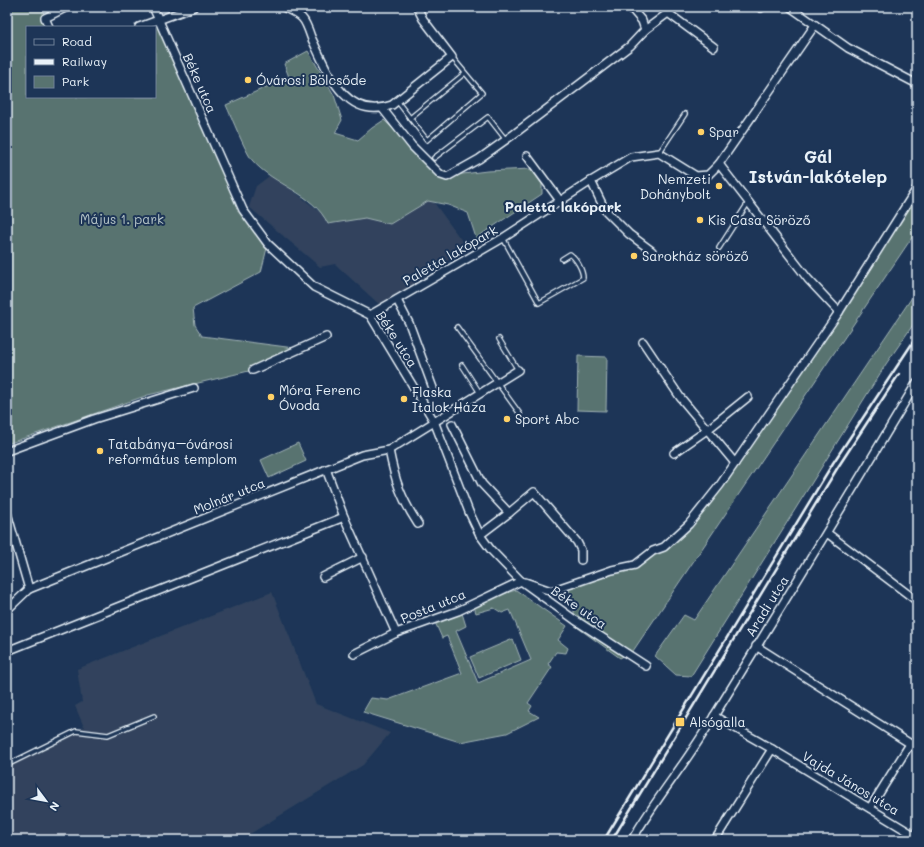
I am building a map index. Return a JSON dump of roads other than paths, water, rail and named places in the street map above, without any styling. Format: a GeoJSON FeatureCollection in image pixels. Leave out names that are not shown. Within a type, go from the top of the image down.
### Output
{"type":"FeatureCollection","features":[{"type":"Feature","properties":{"kind":"street"},"geometry":{"type":"LineString","coordinates":[[49,26],[45,18],[68,7]]}},
{"type":"Feature","properties":{"kind":"street","name":"Béke utca"},"geometry":{"type":"LineString","coordinates":[[152,7],[243,210],[268,244],[314,287],[370,315],[434,421],[469,512],[480,535],[491,550],[521,581],[575,620],[646,666]]}},
{"type":"Feature","properties":{"kind":"street"},"geometry":{"type":"LineString","coordinates":[[141,26],[194,7]]}},
{"type":"Feature","properties":{"kind":"street"},"geometry":{"type":"LineString","coordinates":[[283,7],[302,18],[331,78],[352,102],[362,108],[382,108],[397,101],[452,57],[422,19],[417,7]]}},
{"type":"Feature","properties":{"kind":"street"},"geometry":{"type":"LineString","coordinates":[[630,7],[642,21],[645,30]]}},
{"type":"Feature","properties":{"kind":"street"},"geometry":{"type":"LineString","coordinates":[[790,7],[848,48],[917,84]]}},
{"type":"Feature","properties":{"kind":"street"},"geometry":{"type":"LineString","coordinates":[[382,108],[412,146],[441,174],[447,177],[474,162],[506,140],[630,46],[645,30],[670,10],[714,47]]}},
{"type":"Feature","properties":{"kind":"street"},"geometry":{"type":"LineString","coordinates":[[659,153],[696,176],[708,175],[719,164],[815,25]]}},
{"type":"Feature","properties":{"kind":"street","name":"Paletta lakópark"},"geometry":{"type":"LineString","coordinates":[[370,315],[503,238],[631,157],[659,153]]}},
{"type":"Feature","properties":{"kind":"street"},"geometry":{"type":"LineString","coordinates":[[527,156],[561,202]]}},
{"type":"Feature","properties":{"kind":"street"},"geometry":{"type":"LineString","coordinates":[[719,164],[808,279],[839,312]]}},
{"type":"Feature","properties":{"kind":"street"},"geometry":{"type":"LineString","coordinates":[[591,181],[605,210],[629,234],[652,251]]}},
{"type":"Feature","properties":{"kind":"street"},"geometry":{"type":"LineString","coordinates":[[521,581],[552,591],[612,570],[635,565],[653,551],[664,546],[690,524],[705,506],[839,312],[917,188]]}},
{"type":"Feature","properties":{"kind":"street"},"geometry":{"type":"LineString","coordinates":[[397,300],[409,323],[433,388]]}},
{"type":"Feature","properties":{"kind":"street"},"geometry":{"type":"LineString","coordinates":[[253,370],[326,337]]}},
{"type":"Feature","properties":{"kind":"street"},"geometry":{"type":"LineString","coordinates":[[643,342],[680,397],[735,463]]}},
{"type":"Feature","properties":{"kind":"street","name":"Molnár utca"},"geometry":{"type":"LineString","coordinates":[[7,610],[29,589],[362,455],[389,450],[518,370]]}},
{"type":"Feature","properties":{"kind":"street","name":"Aradi utca"},"geometry":{"type":"LineString","coordinates":[[632,840],[656,801],[686,762],[756,646],[827,533],[917,382]]}},
{"type":"Feature","properties":{"kind":"street"},"geometry":{"type":"LineString","coordinates":[[7,451],[94,419],[194,388]]}},
{"type":"Feature","properties":{"kind":"street"},"geometry":{"type":"LineString","coordinates":[[674,453],[707,430],[748,397]]}},
{"type":"Feature","properties":{"kind":"street"},"geometry":{"type":"LineString","coordinates":[[452,424],[482,484],[509,513]]}},
{"type":"Feature","properties":{"kind":"street"},"geometry":{"type":"LineString","coordinates":[[389,450],[394,476],[404,504],[418,524]]}},
{"type":"Feature","properties":{"kind":"street"},"geometry":{"type":"LineString","coordinates":[[326,469],[344,517],[396,633]]}},
{"type":"Feature","properties":{"kind":"street"},"geometry":{"type":"LineString","coordinates":[[480,535],[534,492],[577,542],[581,550],[581,560]]}},
{"type":"Feature","properties":{"kind":"street"},"geometry":{"type":"LineString","coordinates":[[7,513],[29,589]]}},
{"type":"Feature","properties":{"kind":"street"},"geometry":{"type":"LineString","coordinates":[[7,651],[344,517]]}},
{"type":"Feature","properties":{"kind":"street"},"geometry":{"type":"LineString","coordinates":[[827,533],[917,601]]}},
{"type":"Feature","properties":{"kind":"street"},"geometry":{"type":"LineString","coordinates":[[323,577],[363,557]]}},
{"type":"Feature","properties":{"kind":"street","name":"Posta utca"},"geometry":{"type":"LineString","coordinates":[[354,654],[396,633],[458,611],[521,581]]}},
{"type":"Feature","properties":{"kind":"street"},"geometry":{"type":"LineString","coordinates":[[756,646],[917,748]]}},
{"type":"Feature","properties":{"kind":"street","name":"Vajda János utca"},"geometry":{"type":"LineString","coordinates":[[714,716],[772,749],[917,837]]}},
{"type":"Feature","properties":{"kind":"street"},"geometry":{"type":"LineString","coordinates":[[870,808],[910,744]]}},
{"type":"Feature","properties":{"kind":"street"},"geometry":{"type":"LineString","coordinates":[[715,840],[772,749]]}},
{"type":"Feature","properties":{"kind":"lane"},"geometry":{"type":"LineString","coordinates":[[397,101],[427,140],[482,94],[452,57]]}},
{"type":"Feature","properties":{"kind":"lane"},"geometry":{"type":"LineString","coordinates":[[410,118],[465,73]]}},
{"type":"Feature","properties":{"kind":"lane"},"geometry":{"type":"LineString","coordinates":[[659,153],[685,114]]}},
{"type":"Feature","properties":{"kind":"lane"},"geometry":{"type":"LineString","coordinates":[[434,158],[488,117],[506,140]]}},
{"type":"Feature","properties":{"kind":"lane"},"geometry":{"type":"LineString","coordinates":[[719,248],[749,202]]}},
{"type":"Feature","properties":{"kind":"lane"},"geometry":{"type":"LineString","coordinates":[[503,238],[539,303],[583,278],[583,273],[573,256],[570,254],[562,259]]}},
{"type":"Feature","properties":{"kind":"lane"},"geometry":{"type":"LineString","coordinates":[[457,327],[520,414]]}},
{"type":"Feature","properties":{"kind":"lane"},"geometry":{"type":"LineString","coordinates":[[499,339],[518,370]]}},
{"type":"Feature","properties":{"kind":"lane"},"geometry":{"type":"LineString","coordinates":[[462,365],[480,393]]}},
{"type":"Feature","properties":{"kind":"lane"},"geometry":{"type":"LineString","coordinates":[[7,765],[76,731],[108,735],[154,716]]}},
{"type":"Feature","properties":{"kind":"railway"},"geometry":{"type":"LineString","coordinates":[[604,840],[833,463],[917,336]]}},
{"type":"Feature","properties":{"kind":"railway"},"geometry":{"type":"LineString","coordinates":[[612,840],[838,467],[899,374]]}},
{"type":"Feature","properties":{"kind":"place","name":"Óvárosi Bölcsőde"},"geometry":{"type":"Point","coordinates":[248,80]}},
{"type":"Feature","properties":{"kind":"place","name":"Spar"},"geometry":{"type":"Point","coordinates":[701,132]}},
{"type":"Feature","properties":{"kind":"place","name":"Nemzeti Dohánybolt"},"geometry":{"type":"Point","coordinates":[719,186]}},
{"type":"Feature","properties":{"kind":"place","name":"Kis Casa Söröző"},"geometry":{"type":"Point","coordinates":[700,220]}},
{"type":"Feature","properties":{"kind":"place","name":"Sarokház söröző"},"geometry":{"type":"Point","coordinates":[634,256]}},
{"type":"Feature","properties":{"kind":"place","name":"Móra Ferenc Óvoda"},"geometry":{"type":"Point","coordinates":[271,397]}},
{"type":"Feature","properties":{"kind":"place","name":"Flaska Italok Háza"},"geometry":{"type":"Point","coordinates":[404,399]}},
{"type":"Feature","properties":{"kind":"place","name":"Sport Abc"},"geometry":{"type":"Point","coordinates":[507,419]}},
{"type":"Feature","properties":{"kind":"place","name":"Tatabánya–óvárosi református templom"},"geometry":{"type":"Point","coordinates":[100,451]}},
{"type":"Feature","properties":{"kind":"place","name":"Alsógalla"},"geometry":{"type":"Point","coordinates":[680,722]}},
{"type":"Feature","properties":{"kind":"district","name":"Gál István-lakótelep"},"geometry":{"type":"Point","coordinates":[818,167]}},
{"type":"Feature","properties":{"kind":"district","name":"Paletta lakópark"},"geometry":{"type":"Point","coordinates":[563,207]}},
{"type":"Feature","properties":{"kind":"park label","name":"Május 1. park"},"geometry":{"type":"Point","coordinates":[122,219]}}]}
